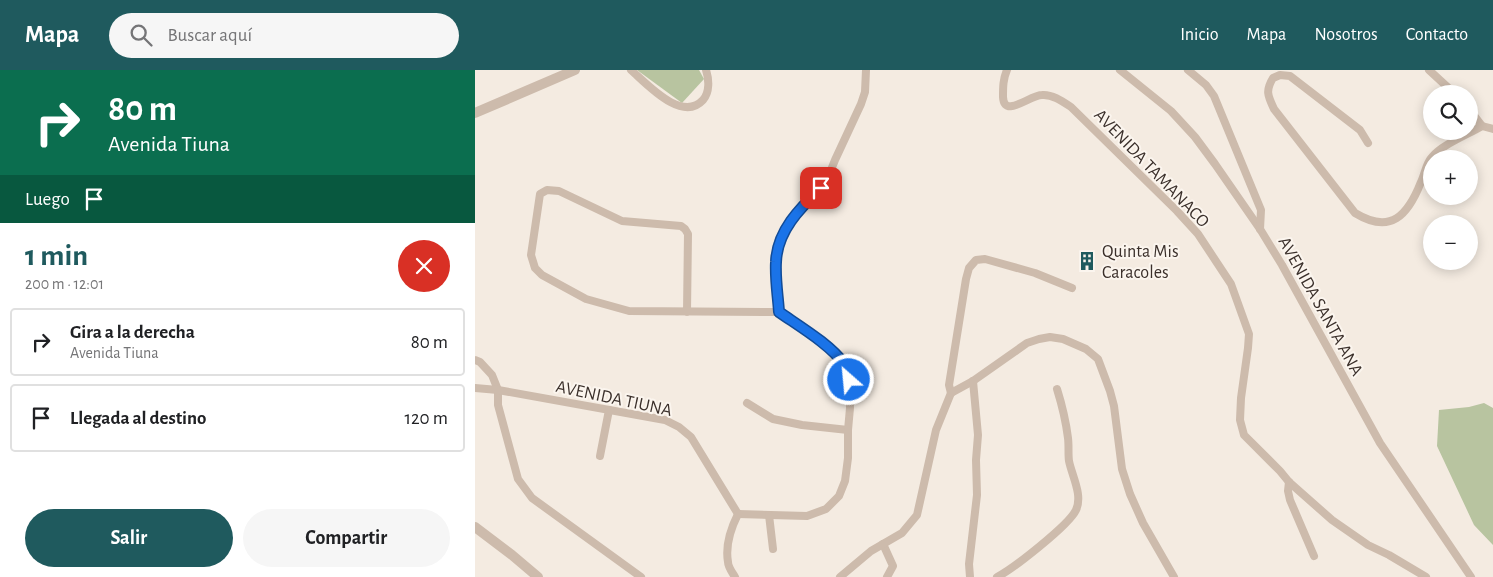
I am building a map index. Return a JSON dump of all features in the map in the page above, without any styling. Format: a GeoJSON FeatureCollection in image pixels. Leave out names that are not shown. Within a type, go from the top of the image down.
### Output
{"type":"FeatureCollection","features":[{"type":"Feature","properties":{"kind":"street"},"geometry":{"type":"LineString","coordinates":[[475,113],[575,70]]}},
{"type":"Feature","properties":{"kind":"street"},"geometry":{"type":"LineString","coordinates":[[631,70],[654,91],[671,103],[682,107],[693,107],[703,101],[707,94],[709,82],[706,70]]}},
{"type":"Feature","properties":{"kind":"street"},"geometry":{"type":"LineString","coordinates":[[779,312],[776,261],[782,236],[800,208],[821,188],[829,174],[863,98],[866,70]]}},
{"type":"Feature","properties":{"kind":"street","name":"AVENIDA TAMANACO"},"geometry":{"type":"LineString","coordinates":[[1007,70],[1003,86],[1003,102],[1007,107],[1012,108],[1033,96],[1043,94],[1057,98],[1071,107],[1177,211],[1197,234],[1231,284],[1249,334],[1241,398],[1240,420],[1244,435],[1289,482],[1332,520],[1368,545],[1426,577]]}},
{"type":"Feature","properties":{"kind":"street","name":"AVENIDA SANTA ANA"},"geometry":{"type":"LineString","coordinates":[[1120,70],[1171,111],[1195,137],[1260,230],[1282,265],[1380,443],[1471,577]]}},
{"type":"Feature","properties":{"kind":"street"},"geometry":{"type":"LineString","coordinates":[[1188,70],[1206,85],[1214,96],[1261,210],[1260,230]]}},
{"type":"Feature","properties":{"kind":"street"},"geometry":{"type":"LineString","coordinates":[[1429,70],[1445,85]]}},
{"type":"Feature","properties":{"kind":"street"},"geometry":{"type":"LineString","coordinates":[[1368,143],[1360,130],[1290,76],[1271,74],[1268,96],[1274,109],[1355,213],[1375,222],[1387,223],[1407,211],[1432,157],[1443,148],[1482,126]]}},
{"type":"Feature","properties":{"kind":"street"},"geometry":{"type":"LineString","coordinates":[[1478,121],[1482,126],[1493,129]]}},
{"type":"Feature","properties":{"kind":"street"},"geometry":{"type":"LineString","coordinates":[[687,312],[688,234],[685,229],[681,226],[622,221],[559,191],[547,190],[540,194],[531,255],[535,268],[542,275],[585,300],[629,311],[687,312],[779,312],[809,333],[832,352],[845,366],[849,380],[850,408],[847,466],[845,481],[839,496],[826,508],[807,516],[738,514],[728,542],[727,563],[735,577]]}},
{"type":"Feature","properties":{"kind":"street"},"geometry":{"type":"LineString","coordinates":[[839,577],[860,560],[902,533],[917,515],[936,430],[951,393],[949,385],[969,268],[976,260],[985,259],[1035,272],[1072,288]]}},
{"type":"Feature","properties":{"kind":"street"},"geometry":{"type":"LineString","coordinates":[[951,393],[973,381],[1027,344],[1050,337],[1063,339],[1086,349],[1098,359],[1105,376],[1114,406],[1122,469],[1130,494],[1143,523],[1174,577]]}},
{"type":"Feature","properties":{"kind":"street"},"geometry":{"type":"LineString","coordinates":[[475,360],[480,362],[492,375],[498,390],[499,405],[512,460],[518,479],[523,487],[532,498],[641,577]]}},
{"type":"Feature","properties":{"kind":"street"},"geometry":{"type":"LineString","coordinates":[[970,577],[969,564],[977,495],[976,460],[978,435],[973,381]]}},
{"type":"Feature","properties":{"kind":"street","name":"AVENIDA TIUNA"},"geometry":{"type":"LineString","coordinates":[[475,388],[498,390],[665,420],[691,437],[738,514]]}},
{"type":"Feature","properties":{"kind":"street"},"geometry":{"type":"LineString","coordinates":[[997,577],[1048,539],[1075,511],[1078,500],[1069,460],[1063,407],[1057,389]]}},
{"type":"Feature","properties":{"kind":"street"},"geometry":{"type":"LineString","coordinates":[[747,402],[773,419],[802,425],[848,430]]}},
{"type":"Feature","properties":{"kind":"street"},"geometry":{"type":"LineString","coordinates":[[599,456],[609,410]]}},
{"type":"Feature","properties":{"kind":"street"},"geometry":{"type":"LineString","coordinates":[[1289,482],[1290,500],[1314,556]]}},
{"type":"Feature","properties":{"kind":"street"},"geometry":{"type":"LineString","coordinates":[[769,515],[773,549]]}},
{"type":"Feature","properties":{"kind":"street"},"geometry":{"type":"LineString","coordinates":[[475,526],[538,577]]}},
{"type":"Feature","properties":{"kind":"street"},"geometry":{"type":"LineString","coordinates":[[883,544],[893,566],[887,577]]}},
{"type":"Feature","properties":{"kind":"green space"},"geometry":{"type":"Polygon","coordinates":[[[637,70],[699,70],[704,79],[682,103],[637,70]]]}},
{"type":"Feature","properties":{"kind":"green space"},"geometry":{"type":"Polygon","coordinates":[[[1484,403],[1493,408],[1493,545],[1474,525],[1437,446],[1439,410],[1469,407],[1484,403]]]}},
{"type":"Feature","properties":{"kind":"place","name":"Quinta Mis Caracoles"},"geometry":{"type":"Point","coordinates":[1087,261]}},
{"type":"Feature","properties":{"kind":"route"},"geometry":{"type":"LineString","coordinates":[[821,188],[800,208],[782,236],[776,261],[779,312],[832,352],[845,366],[849,380]]}}]}
